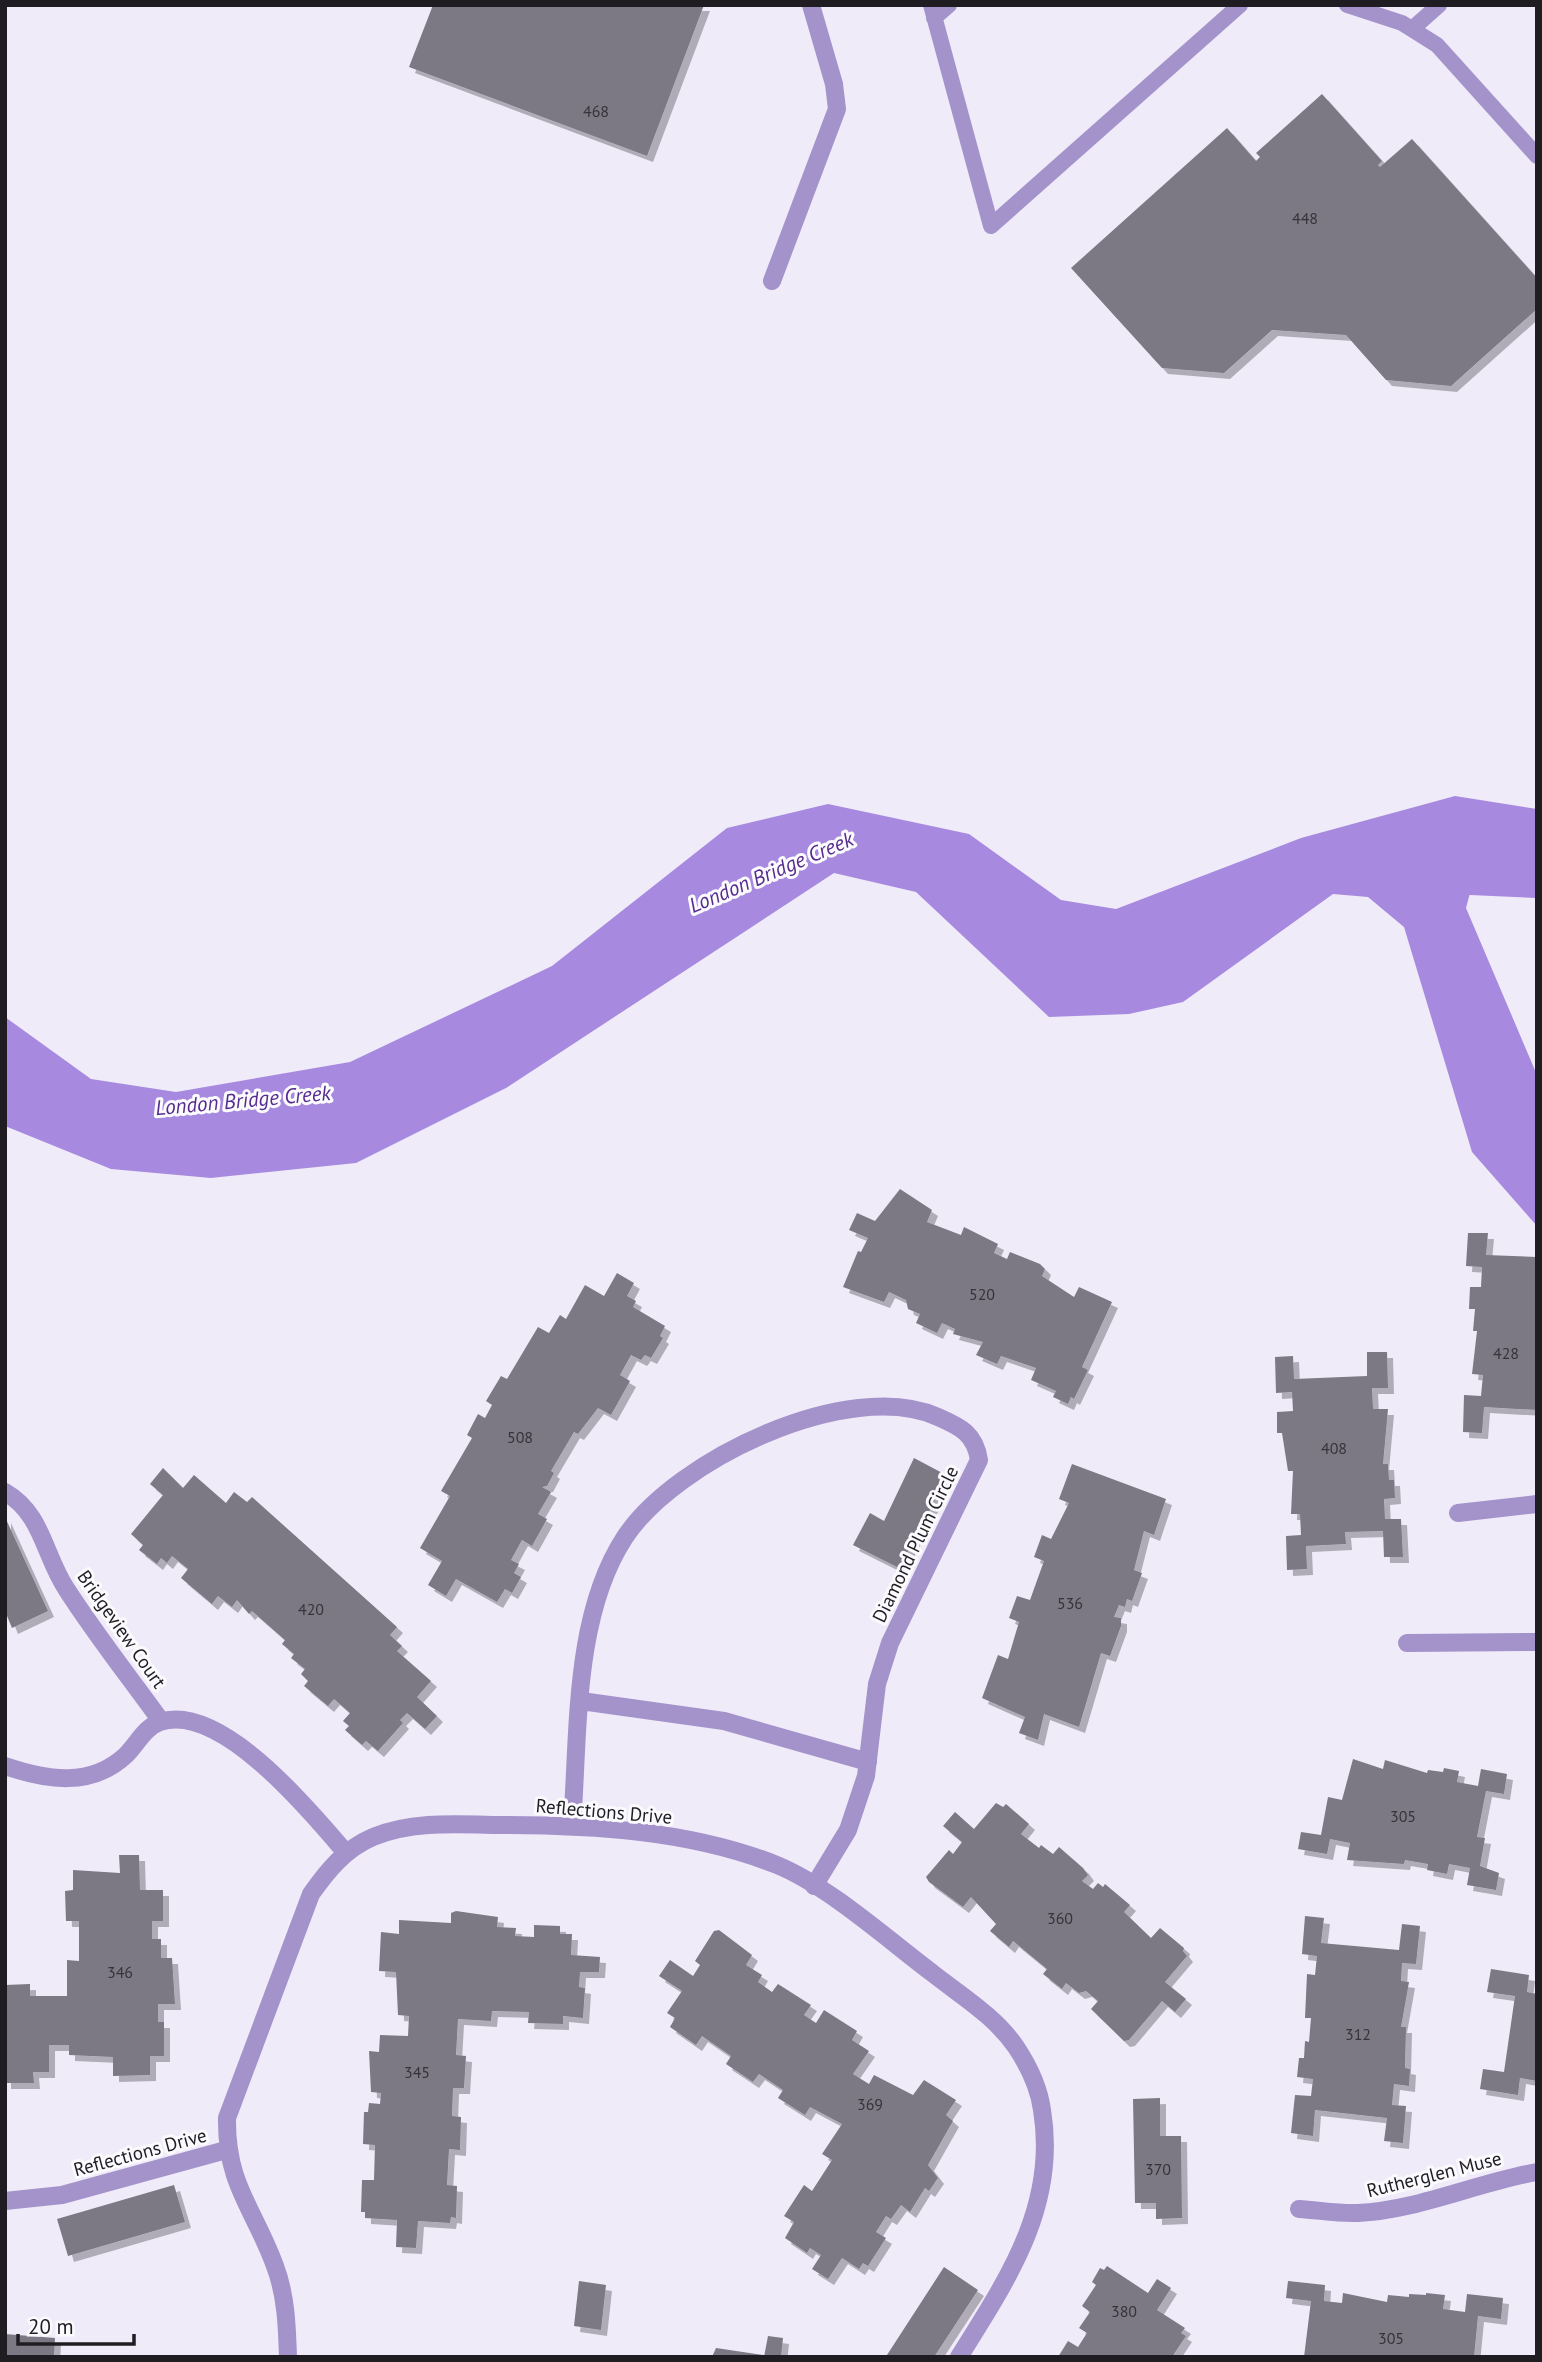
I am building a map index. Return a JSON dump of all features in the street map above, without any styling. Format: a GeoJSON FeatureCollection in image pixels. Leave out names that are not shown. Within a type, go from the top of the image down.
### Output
{"type":"FeatureCollection","features":[{"type":"Feature","properties":{"kind":"street"},"geometry":{"type":"LineString","coordinates":[[772,281],[837,109],[834,84],[811,5]]}},
{"type":"Feature","properties":{"kind":"street","name":"Diamond Plum Circle"},"geometry":{"type":"LineString","coordinates":[[572,1825],[584,1659],[595,1599],[624,1538],[646,1509],[679,1481],[769,1432],[821,1414],[873,1405],[908,1407],[966,1430],[977,1445],[979,1460],[890,1643],[877,1684],[867,1762],[848,1830],[814,1886]]}},
{"type":"Feature","properties":{"kind":"street","name":"Bridgeview Court"},"geometry":{"type":"LineString","coordinates":[[5,1492],[21,1502],[35,1520],[65,1588],[161,1721]]}},
{"type":"Feature","properties":{"kind":"street"},"geometry":{"type":"LineString","coordinates":[[1458,1513],[1537,1504]]}},
{"type":"Feature","properties":{"kind":"street"},"geometry":{"type":"LineString","coordinates":[[1407,1643],[1537,1643]]}},
{"type":"Feature","properties":{"kind":"street"},"geometry":{"type":"LineString","coordinates":[[581,1700],[724,1721],[867,1762]]}},
{"type":"Feature","properties":{"kind":"street"},"geometry":{"type":"LineString","coordinates":[[5,1766],[38,1777],[68,1780],[98,1773],[125,1757],[150,1727],[161,1721],[179,1720],[214,1729],[250,1753],[306,1807],[346,1853]]}},
{"type":"Feature","properties":{"kind":"street","name":"Reflections Drive"},"geometry":{"type":"LineString","coordinates":[[5,2200],[62,2195],[226,2150],[227,2118],[312,1894],[330,1866],[374,1837],[433,1824],[572,1825],[682,1839],[737,1851],[780,1867],[814,1886],[989,2018],[1015,2046],[1034,2080],[1042,2110],[1044,2153],[1038,2202],[1016,2264],[959,2357]]}},
{"type":"Feature","properties":{"kind":"street"},"geometry":{"type":"LineString","coordinates":[[226,2150],[231,2172],[276,2267],[286,2314],[288,2357]]}},
{"type":"Feature","properties":{"kind":"street","name":"Rutherglen Muse"},"geometry":{"type":"LineString","coordinates":[[1298,2209],[1358,2213],[1396,2207],[1495,2179],[1537,2172]]}},
{"type":"Feature","properties":{"kind":"lane"},"geometry":{"type":"LineString","coordinates":[[949,5],[933,12],[991,226],[1240,5]]}},
{"type":"Feature","properties":{"kind":"lane"},"geometry":{"type":"LineString","coordinates":[[1347,5],[1402,23],[1437,45],[1537,156]]}},
{"type":"Feature","properties":{"kind":"lane"},"geometry":{"type":"LineString","coordinates":[[1412,29],[1438,5]]}},
{"type":"Feature","properties":{"kind":"water"},"geometry":{"type":"Polygon","coordinates":[[[1455,796],[1537,809],[1537,863],[1500,860],[1474,878],[1466,908],[1537,1075],[1537,1226],[1472,1152],[1404,927],[1368,897],[1333,894],[1183,1002],[1129,1014],[1049,1017],[916,892],[834,873],[506,1088],[356,1163],[211,1178],[111,1169],[5,1126],[5,1017],[91,1079],[176,1092],[350,1062],[552,966],[727,828],[828,804],[969,834],[1061,900],[1116,909],[1301,838],[1455,796]]]}},
{"type":"Feature","properties":{"kind":"building"},"geometry":{"type":"Polygon","coordinates":[[[433,5],[704,5],[647,156],[409,67],[433,5]]]}},
{"type":"Feature","properties":{"kind":"building"},"geometry":{"type":"Polygon","coordinates":[[[1322,94],[1382,161],[1378,165],[1380,167],[1412,139],[1537,278],[1537,309],[1451,386],[1386,380],[1346,335],[1272,330],[1224,373],[1162,368],[1071,268],[1227,128],[1256,161],[1260,157],[1256,153],[1322,94]]]}},
{"type":"Feature","properties":{"kind":"building"},"geometry":{"type":"Polygon","coordinates":[[[900,1189],[932,1210],[927,1222],[961,1235],[964,1227],[998,1244],[994,1253],[1007,1259],[1010,1252],[1040,1264],[1045,1269],[1042,1276],[1074,1297],[1079,1287],[1112,1302],[1082,1367],[1088,1370],[1074,1399],[1071,1397],[1068,1404],[1053,1397],[1056,1391],[1031,1380],[1036,1368],[1001,1356],[997,1364],[976,1355],[983,1342],[953,1334],[955,1329],[942,1323],[937,1333],[916,1323],[920,1314],[908,1309],[906,1300],[889,1292],[884,1302],[843,1287],[858,1251],[861,1252],[868,1238],[849,1230],[857,1213],[875,1221],[900,1189]]]}},
{"type":"Feature","properties":{"kind":"building"},"geometry":{"type":"Polygon","coordinates":[[[1468,1233],[1488,1233],[1486,1255],[1537,1257],[1537,1410],[1484,1407],[1482,1433],[1463,1432],[1464,1395],[1481,1396],[1483,1375],[1472,1374],[1477,1331],[1473,1331],[1475,1309],[1469,1309],[1470,1287],[1481,1287],[1482,1267],[1466,1266],[1468,1233]]]}},
{"type":"Feature","properties":{"kind":"building"},"geometry":{"type":"Polygon","coordinates":[[[617,1273],[634,1283],[627,1296],[636,1301],[633,1307],[665,1326],[660,1336],[663,1338],[651,1358],[645,1355],[641,1360],[631,1355],[620,1375],[630,1381],[611,1415],[598,1408],[578,1434],[574,1432],[551,1471],[554,1473],[547,1486],[542,1487],[551,1492],[538,1514],[547,1519],[532,1546],[522,1540],[511,1560],[519,1564],[514,1573],[521,1577],[512,1593],[505,1589],[497,1602],[456,1579],[446,1596],[428,1585],[442,1561],[420,1548],[450,1496],[441,1491],[472,1438],[467,1435],[478,1414],[485,1418],[492,1405],[486,1401],[501,1376],[507,1379],[538,1327],[549,1333],[560,1315],[566,1319],[585,1285],[604,1296],[617,1273]]]}},
{"type":"Feature","properties":{"kind":"building"},"geometry":{"type":"Polygon","coordinates":[[[1367,1352],[1387,1352],[1388,1388],[1372,1388],[1373,1409],[1388,1409],[1383,1464],[1388,1464],[1389,1480],[1394,1480],[1395,1498],[1384,1499],[1385,1519],[1401,1519],[1403,1557],[1384,1557],[1383,1531],[1345,1532],[1346,1544],[1306,1546],[1307,1569],[1287,1570],[1286,1536],[1301,1535],[1300,1514],[1291,1514],[1293,1471],[1288,1471],[1282,1433],[1277,1433],[1277,1412],[1293,1411],[1292,1392],[1276,1393],[1275,1357],[1293,1356],[1294,1379],[1367,1376],[1367,1352]]]}},
{"type":"Feature","properties":{"kind":"building"},"geometry":{"type":"Polygon","coordinates":[[[914,1458],[948,1476],[899,1568],[853,1545],[870,1513],[884,1521],[914,1458]]]}},
{"type":"Feature","properties":{"kind":"building"},"geometry":{"type":"Polygon","coordinates":[[[1072,1464],[1166,1499],[1154,1535],[1144,1531],[1134,1570],[1142,1573],[1132,1601],[1127,1599],[1125,1607],[1119,1605],[1114,1617],[1121,1618],[1121,1626],[1110,1656],[1101,1653],[1079,1727],[1044,1714],[1038,1740],[1019,1733],[1025,1717],[982,1698],[998,1655],[1008,1659],[1019,1622],[1009,1618],[1017,1596],[1030,1600],[1044,1561],[1034,1557],[1042,1535],[1051,1539],[1069,1503],[1059,1499],[1072,1464]]]}},
{"type":"Feature","properties":{"kind":"building"},"geometry":{"type":"Polygon","coordinates":[[[163,1468],[183,1488],[194,1475],[226,1503],[234,1492],[247,1502],[252,1497],[397,1627],[390,1635],[402,1646],[397,1651],[431,1681],[417,1697],[437,1716],[425,1729],[407,1713],[400,1720],[403,1723],[378,1751],[366,1741],[362,1745],[345,1730],[349,1726],[343,1721],[350,1713],[334,1699],[328,1706],[304,1686],[308,1681],[301,1674],[305,1669],[291,1658],[294,1654],[282,1644],[285,1640],[252,1611],[249,1614],[237,1600],[232,1607],[218,1596],[212,1604],[181,1578],[188,1569],[172,1556],[167,1563],[161,1558],[157,1564],[139,1550],[143,1545],[131,1534],[163,1495],[150,1484],[163,1468]]]}},
{"type":"Feature","properties":{"kind":"building"},"geometry":{"type":"Polygon","coordinates":[[[5,1517],[48,1611],[12,1628],[5,1611],[5,1517]]]}},
{"type":"Feature","properties":{"kind":"building"},"geometry":{"type":"Polygon","coordinates":[[[1353,1759],[1383,1769],[1385,1760],[1427,1773],[1428,1770],[1443,1772],[1444,1768],[1459,1771],[1457,1782],[1478,1786],[1481,1769],[1507,1774],[1504,1794],[1486,1791],[1477,1837],[1485,1838],[1480,1866],[1499,1873],[1496,1890],[1467,1885],[1470,1868],[1449,1864],[1447,1874],[1427,1870],[1428,1864],[1405,1860],[1404,1864],[1347,1860],[1350,1843],[1330,1839],[1327,1854],[1298,1849],[1301,1832],[1321,1835],[1328,1797],[1342,1800],[1353,1759]]]}},
{"type":"Feature","properties":{"kind":"building"},"geometry":{"type":"Polygon","coordinates":[[[996,1803],[1003,1807],[1006,1804],[1029,1824],[1021,1834],[1039,1848],[1041,1845],[1053,1854],[1059,1847],[1083,1868],[1088,1875],[1082,1881],[1093,1889],[1098,1883],[1103,1887],[1105,1884],[1130,1905],[1124,1912],[1151,1938],[1160,1928],[1184,1948],[1187,1956],[1165,1982],[1186,1999],[1175,2012],[1162,2001],[1129,2040],[1124,2041],[1091,2009],[1098,2001],[1086,1991],[1079,1993],[1066,1983],[1062,1989],[1043,1974],[1047,1969],[1013,1941],[1009,1947],[990,1931],[996,1924],[971,1897],[963,1907],[929,1882],[926,1877],[949,1850],[953,1854],[962,1842],[943,1826],[955,1812],[974,1829],[996,1803]]]}},
{"type":"Feature","properties":{"kind":"building"},"geometry":{"type":"Polygon","coordinates":[[[119,1855],[139,1855],[140,1890],[163,1890],[163,1921],[152,1921],[152,1939],[161,1939],[161,1958],[172,1958],[175,2004],[158,2004],[158,2022],[164,2022],[164,2056],[150,2056],[150,2075],[113,2076],[113,2057],[69,2055],[69,2045],[49,2045],[49,2072],[33,2072],[34,2083],[5,2083],[5,1985],[30,1984],[30,1996],[67,1996],[67,1960],[79,1961],[79,1921],[66,1921],[65,1891],[73,1890],[73,1870],[120,1873],[119,1855]]]}},
{"type":"Feature","properties":{"kind":"building"},"geometry":{"type":"Polygon","coordinates":[[[456,1911],[498,1917],[497,1927],[516,1928],[515,1936],[534,1937],[534,1925],[560,1926],[560,1934],[572,1934],[571,1955],[600,1957],[599,1972],[580,1972],[579,1987],[585,1988],[583,2018],[563,2016],[563,2024],[528,2023],[529,2012],[492,2011],[491,2021],[458,2019],[456,2055],[466,2056],[464,2088],[453,2088],[452,2116],[461,2117],[460,2150],[449,2149],[447,2185],[457,2186],[456,2218],[451,2217],[450,2223],[418,2221],[416,2248],[396,2247],[397,2220],[365,2218],[365,2212],[361,2212],[362,2180],[374,2180],[375,2145],[363,2144],[364,2112],[368,2112],[369,2103],[380,2104],[381,2093],[371,2092],[369,2051],[379,2052],[380,2035],[408,2036],[409,2016],[398,2015],[396,1972],[379,1971],[381,1932],[399,1934],[399,1920],[451,1923],[451,1913],[456,1911]]]}},
{"type":"Feature","properties":{"kind":"building"},"geometry":{"type":"Polygon","coordinates":[[[1305,1916],[1324,1918],[1321,1943],[1399,1950],[1402,1924],[1420,1926],[1416,1964],[1402,1963],[1401,1981],[1409,1982],[1401,2027],[1406,2027],[1405,2068],[1410,2069],[1409,2086],[1394,2084],[1392,2105],[1406,2106],[1403,2143],[1384,2141],[1387,2118],[1315,2110],[1313,2136],[1291,2133],[1295,2095],[1311,2096],[1313,2079],[1297,2077],[1299,2058],[1304,2058],[1305,2041],[1309,2042],[1311,2018],[1305,2018],[1307,1974],[1315,1975],[1317,1956],[1302,1954],[1305,1916]]]}},
{"type":"Feature","properties":{"kind":"building"},"geometry":{"type":"Polygon","coordinates":[[[719,1930],[752,1955],[746,1965],[762,1975],[758,1982],[772,1992],[778,1984],[811,2005],[804,2015],[816,2023],[824,2010],[857,2031],[852,2040],[869,2051],[853,2074],[869,2084],[874,2075],[913,2095],[924,2080],[956,2100],[946,2115],[953,2121],[928,2165],[938,2178],[929,2191],[925,2188],[910,2212],[901,2205],[891,2219],[886,2216],[876,2232],[886,2238],[868,2266],[863,2263],[859,2269],[842,2258],[828,2279],[812,2269],[821,2255],[810,2248],[807,2253],[785,2238],[794,2222],[784,2216],[804,2185],[812,2191],[832,2160],[822,2154],[842,2124],[810,2107],[805,2115],[778,2098],[783,2090],[759,2074],[753,2082],[726,2064],[731,2056],[702,2036],[696,2045],[670,2027],[675,2018],[667,2013],[682,1991],[659,1976],[670,1960],[693,1976],[700,1965],[695,1961],[714,1931],[719,1930]]]}},
{"type":"Feature","properties":{"kind":"building"},"geometry":{"type":"Polygon","coordinates":[[[1491,1969],[1529,1975],[1527,1992],[1537,1994],[1537,2081],[1520,2078],[1518,2095],[1480,2089],[1483,2069],[1504,2072],[1515,1996],[1487,1992],[1491,1969]]]}},
{"type":"Feature","properties":{"kind":"building"},"geometry":{"type":"Polygon","coordinates":[[[1160,2098],[1160,2136],[1181,2136],[1182,2218],[1156,2219],[1156,2203],[1135,2203],[1133,2099],[1160,2098]]]}},
{"type":"Feature","properties":{"kind":"building"},"geometry":{"type":"Polygon","coordinates":[[[174,2185],[185,2222],[68,2256],[57,2219],[174,2185]]]}},
{"type":"Feature","properties":{"kind":"building"},"geometry":{"type":"Polygon","coordinates":[[[1107,2266],[1148,2293],[1157,2279],[1171,2288],[1157,2310],[1185,2328],[1181,2333],[1186,2336],[1172,2357],[1058,2357],[1068,2341],[1078,2347],[1087,2333],[1079,2328],[1090,2312],[1082,2306],[1096,2285],[1092,2282],[1100,2268],[1104,2270],[1107,2266]]]}},
{"type":"Feature","properties":{"kind":"building"},"geometry":{"type":"Polygon","coordinates":[[[944,2267],[978,2290],[934,2357],[890,2357],[887,2355],[944,2267]]]}},
{"type":"Feature","properties":{"kind":"building"},"geometry":{"type":"Polygon","coordinates":[[[579,2281],[606,2285],[601,2330],[574,2326],[579,2281]]]}},
{"type":"Feature","properties":{"kind":"building"},"geometry":{"type":"Polygon","coordinates":[[[1288,2281],[1325,2285],[1324,2301],[1342,2303],[1343,2293],[1387,2302],[1388,2295],[1409,2297],[1409,2294],[1426,2293],[1445,2295],[1443,2309],[1465,2312],[1467,2294],[1503,2298],[1501,2319],[1478,2316],[1474,2357],[1304,2357],[1311,2301],[1286,2298],[1288,2281]]]}},
{"type":"Feature","properties":{"kind":"building"},"geometry":{"type":"Polygon","coordinates":[[[5,2334],[55,2338],[54,2357],[5,2357],[5,2334]]]}},
{"type":"Feature","properties":{"kind":"building"},"geometry":{"type":"Polygon","coordinates":[[[768,2336],[783,2338],[781,2357],[764,2357],[768,2336]]]}},
{"type":"Feature","properties":{"kind":"building"},"geometry":{"type":"Polygon","coordinates":[[[716,2348],[763,2355],[763,2357],[712,2357],[716,2348]]]}},
{"type":"Feature","properties":{"kind":"waterway","name":"London Bridge Creek"},"geometry":{"type":"LineString","coordinates":[[1404,857],[1537,863]]}}]}
